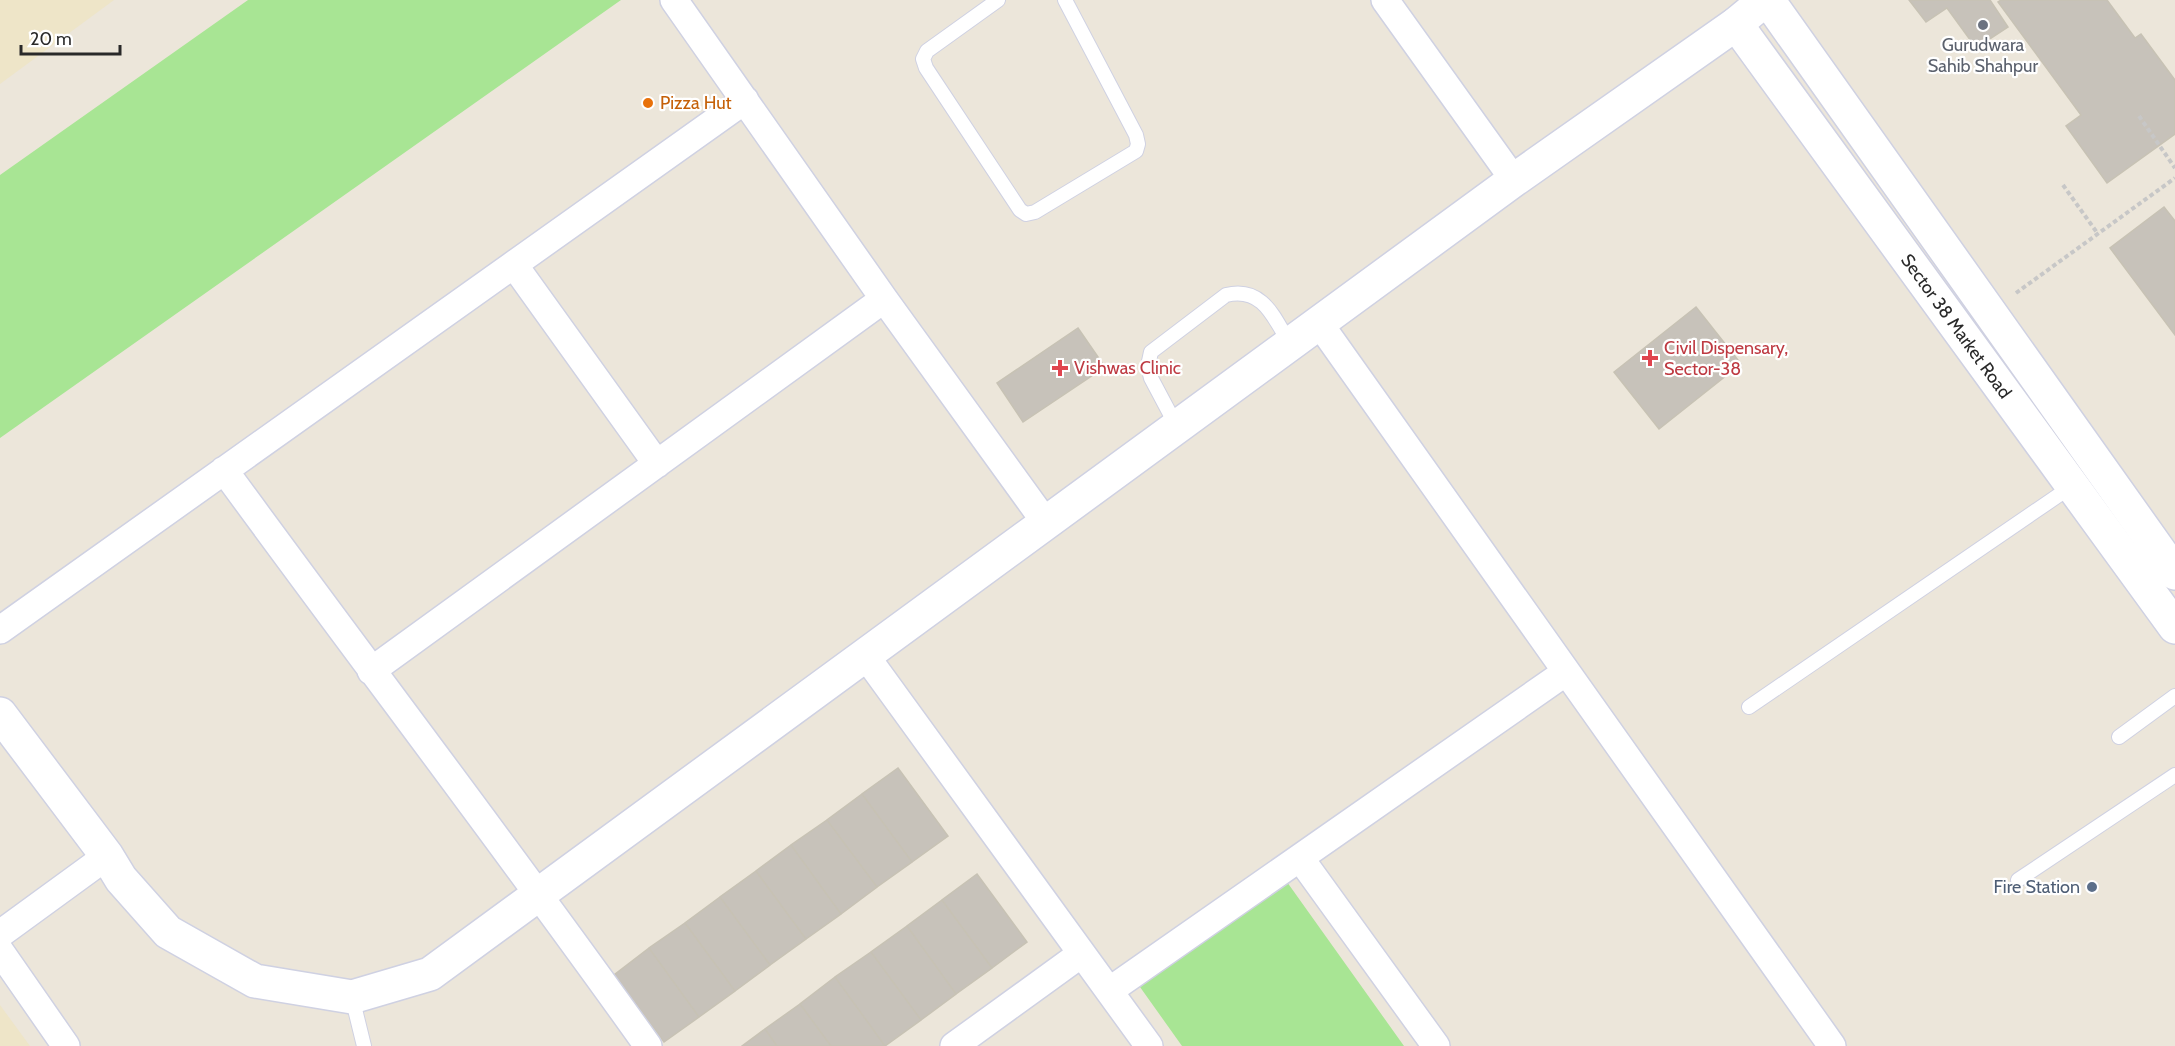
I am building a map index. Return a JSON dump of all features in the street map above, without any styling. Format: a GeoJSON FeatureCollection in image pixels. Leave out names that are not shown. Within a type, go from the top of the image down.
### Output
{"type":"FeatureCollection","features":[{"type":"Feature","properties":{"kind":"street"},"geometry":{"type":"LineString","coordinates":[[674,0],[884,299],[1046,523]]}},
{"type":"Feature","properties":{"kind":"street"},"geometry":{"type":"LineString","coordinates":[[1385,0],[1514,180]]}},
{"type":"Feature","properties":{"kind":"street"},"geometry":{"type":"LineString","coordinates":[[0,714],[121,879],[168,932],[255,981],[352,997],[430,974],[1514,180],[1767,0]]}},
{"type":"Feature","properties":{"kind":"street","name":"Sector 38 Market Road"},"geometry":{"type":"LineString","coordinates":[[1767,0],[2175,573]]}},
{"type":"Feature","properties":{"kind":"street","name":"Sector 38 Market Road"},"geometry":{"type":"LineString","coordinates":[[1736,24],[2175,627]]}},
{"type":"Feature","properties":{"kind":"street"},"geometry":{"type":"LineString","coordinates":[[0,630],[745,100]]}},
{"type":"Feature","properties":{"kind":"street"},"geometry":{"type":"LineString","coordinates":[[514,265],[657,464]]}},
{"type":"Feature","properties":{"kind":"street"},"geometry":{"type":"LineString","coordinates":[[371,671],[884,299]]}},
{"type":"Feature","properties":{"kind":"street"},"geometry":{"type":"LineString","coordinates":[[1319,323],[1832,1046]]}},
{"type":"Feature","properties":{"kind":"street"},"geometry":{"type":"LineString","coordinates":[[225,470],[371,671],[539,893],[648,1046]]}},
{"type":"Feature","properties":{"kind":"street"},"geometry":{"type":"LineString","coordinates":[[864,655],[1149,1046]]}},
{"type":"Feature","properties":{"kind":"street"},"geometry":{"type":"LineString","coordinates":[[1109,991],[1566,672]]}},
{"type":"Feature","properties":{"kind":"street"},"geometry":{"type":"LineString","coordinates":[[0,934],[106,856]]}},
{"type":"Feature","properties":{"kind":"street"},"geometry":{"type":"LineString","coordinates":[[1300,858],[1436,1046]]}},
{"type":"Feature","properties":{"kind":"street"},"geometry":{"type":"LineString","coordinates":[[0,951],[66,1046]]}},
{"type":"Feature","properties":{"kind":"street"},"geometry":{"type":"LineString","coordinates":[[954,1046],[1082,954]]}},
{"type":"Feature","properties":{"kind":"lane"},"geometry":{"type":"LineString","coordinates":[[998,0],[927,51],[924,59],[926,68],[1013,200],[1026,214],[1035,212],[1136,151],[1138,144],[1136,135],[1065,0]]}},
{"type":"Feature","properties":{"kind":"lane"},"geometry":{"type":"LineString","coordinates":[[1177,427],[1151,378],[1148,366],[1151,352],[1226,295],[1236,293],[1255,297],[1266,306],[1290,344]]}},
{"type":"Feature","properties":{"kind":"lane"},"geometry":{"type":"LineString","coordinates":[[1749,707],[2072,486]]}},
{"type":"Feature","properties":{"kind":"lane"},"geometry":{"type":"LineString","coordinates":[[2119,737],[2175,696]]}},
{"type":"Feature","properties":{"kind":"lane"},"geometry":{"type":"LineString","coordinates":[[2018,880],[2175,775]]}},
{"type":"Feature","properties":{"kind":"lane"},"geometry":{"type":"LineString","coordinates":[[352,997],[364,1046]]}},
{"type":"Feature","properties":{"kind":"path"},"geometry":{"type":"LineString","coordinates":[[2139,116],[2175,168]]}},
{"type":"Feature","properties":{"kind":"path"},"geometry":{"type":"LineString","coordinates":[[1989,312],[2175,178]]}},
{"type":"Feature","properties":{"kind":"path"},"geometry":{"type":"LineString","coordinates":[[2063,184],[2098,234]]}},
{"type":"Feature","properties":{"kind":"shaded area"},"geometry":{"type":"Polygon","coordinates":[[[0,0],[114,0],[0,84],[0,0]]]}},
{"type":"Feature","properties":{"kind":"shaded area"},"geometry":{"type":"Polygon","coordinates":[[[0,1005],[30,1046],[0,1046],[0,1005]]]}},
{"type":"Feature","properties":{"kind":"green space"},"geometry":{"type":"Polygon","coordinates":[[[248,0],[621,0],[0,438],[0,175],[248,0]]]}},
{"type":"Feature","properties":{"kind":"green space"},"geometry":{"type":"Polygon","coordinates":[[[1287,882],[1404,1046],[1182,1046],[1140,987],[1287,882]]]}},
{"type":"Feature","properties":{"kind":"building","name":"Gurudwara Sahib Shahpur"},"geometry":{"type":"Polygon","coordinates":[[[1909,0],[1990,0],[2008,27],[1976,48],[1947,8],[1926,22],[1909,0]]]}},
{"type":"Feature","properties":{"kind":"building"},"geometry":{"type":"Polygon","coordinates":[[[2001,0],[2107,0],[2135,38],[2141,34],[2175,80],[2175,134],[2107,183],[2066,126],[2081,115],[1998,2],[2001,0]]]}},
{"type":"Feature","properties":{"kind":"building"},"geometry":{"type":"Polygon","coordinates":[[[2164,207],[2175,221],[2175,335],[2110,248],[2164,207]]]}},
{"type":"Feature","properties":{"kind":"building"},"geometry":{"type":"Polygon","coordinates":[[[1696,307],[1741,364],[1659,429],[1614,372],[1696,307]]]}},
{"type":"Feature","properties":{"kind":"building"},"geometry":{"type":"Polygon","coordinates":[[[1078,328],[1105,367],[1023,422],[997,383],[1078,328]]]}},
{"type":"Feature","properties":{"kind":"building"},"geometry":{"type":"Polygon","coordinates":[[[898,768],[948,836],[912,862],[862,794],[898,768]]]}},
{"type":"Feature","properties":{"kind":"building"},"geometry":{"type":"Polygon","coordinates":[[[862,794],[912,862],[877,887],[827,820],[862,794]]]}},
{"type":"Feature","properties":{"kind":"building"},"geometry":{"type":"Polygon","coordinates":[[[827,820],[877,887],[841,914],[791,845],[827,820]]]}},
{"type":"Feature","properties":{"kind":"building"},"geometry":{"type":"Polygon","coordinates":[[[791,845],[841,914],[806,939],[756,871],[791,845]]]}},
{"type":"Feature","properties":{"kind":"building"},"geometry":{"type":"Polygon","coordinates":[[[756,871],[806,939],[770,965],[720,897],[756,871]]]}},
{"type":"Feature","properties":{"kind":"building"},"geometry":{"type":"Polygon","coordinates":[[[977,874],[1027,942],[992,968],[942,900],[977,874]]]}},
{"type":"Feature","properties":{"kind":"building"},"geometry":{"type":"Polygon","coordinates":[[[720,897],[770,965],[735,991],[685,923],[720,897]]]}},
{"type":"Feature","properties":{"kind":"building"},"geometry":{"type":"Polygon","coordinates":[[[942,900],[992,968],[956,994],[907,926],[942,900]]]}},
{"type":"Feature","properties":{"kind":"building"},"geometry":{"type":"Polygon","coordinates":[[[685,923],[735,991],[699,1017],[649,948],[685,923]]]}},
{"type":"Feature","properties":{"kind":"building"},"geometry":{"type":"Polygon","coordinates":[[[907,926],[956,994],[921,1020],[871,952],[907,926]]]}},
{"type":"Feature","properties":{"kind":"building"},"geometry":{"type":"Polygon","coordinates":[[[649,948],[699,1017],[664,1042],[614,975],[649,948]]]}},
{"type":"Feature","properties":{"kind":"building"},"geometry":{"type":"Polygon","coordinates":[[[871,952],[921,1020],[885,1046],[835,977],[871,952]]]}},
{"type":"Feature","properties":{"kind":"building"},"geometry":{"type":"Polygon","coordinates":[[[835,977],[885,1046],[831,1046],[800,1004],[835,977]]]}},
{"type":"Feature","properties":{"kind":"building"},"geometry":{"type":"Polygon","coordinates":[[[800,1004],[831,1046],[777,1046],[765,1029],[800,1004]]]}},
{"type":"Feature","properties":{"kind":"building"},"geometry":{"type":"Polygon","coordinates":[[[765,1029],[777,1046],[742,1046],[765,1029]]]}},
{"type":"Feature","properties":{"kind":"place","name":"Gurudwara Sahib Shahpur"},"geometry":{"type":"Point","coordinates":[1983,25]}},
{"type":"Feature","properties":{"kind":"place","name":"Pizza Hut"},"geometry":{"type":"Point","coordinates":[648,103]}},
{"type":"Feature","properties":{"kind":"place","name":"Civil Dispensary, Sector-38"},"geometry":{"type":"Point","coordinates":[1650,358]}},
{"type":"Feature","properties":{"kind":"place","name":"Vishwas Clinic"},"geometry":{"type":"Point","coordinates":[1060,368]}},
{"type":"Feature","properties":{"kind":"place","name":"Fire Station"},"geometry":{"type":"Point","coordinates":[2092,887]}}]}
